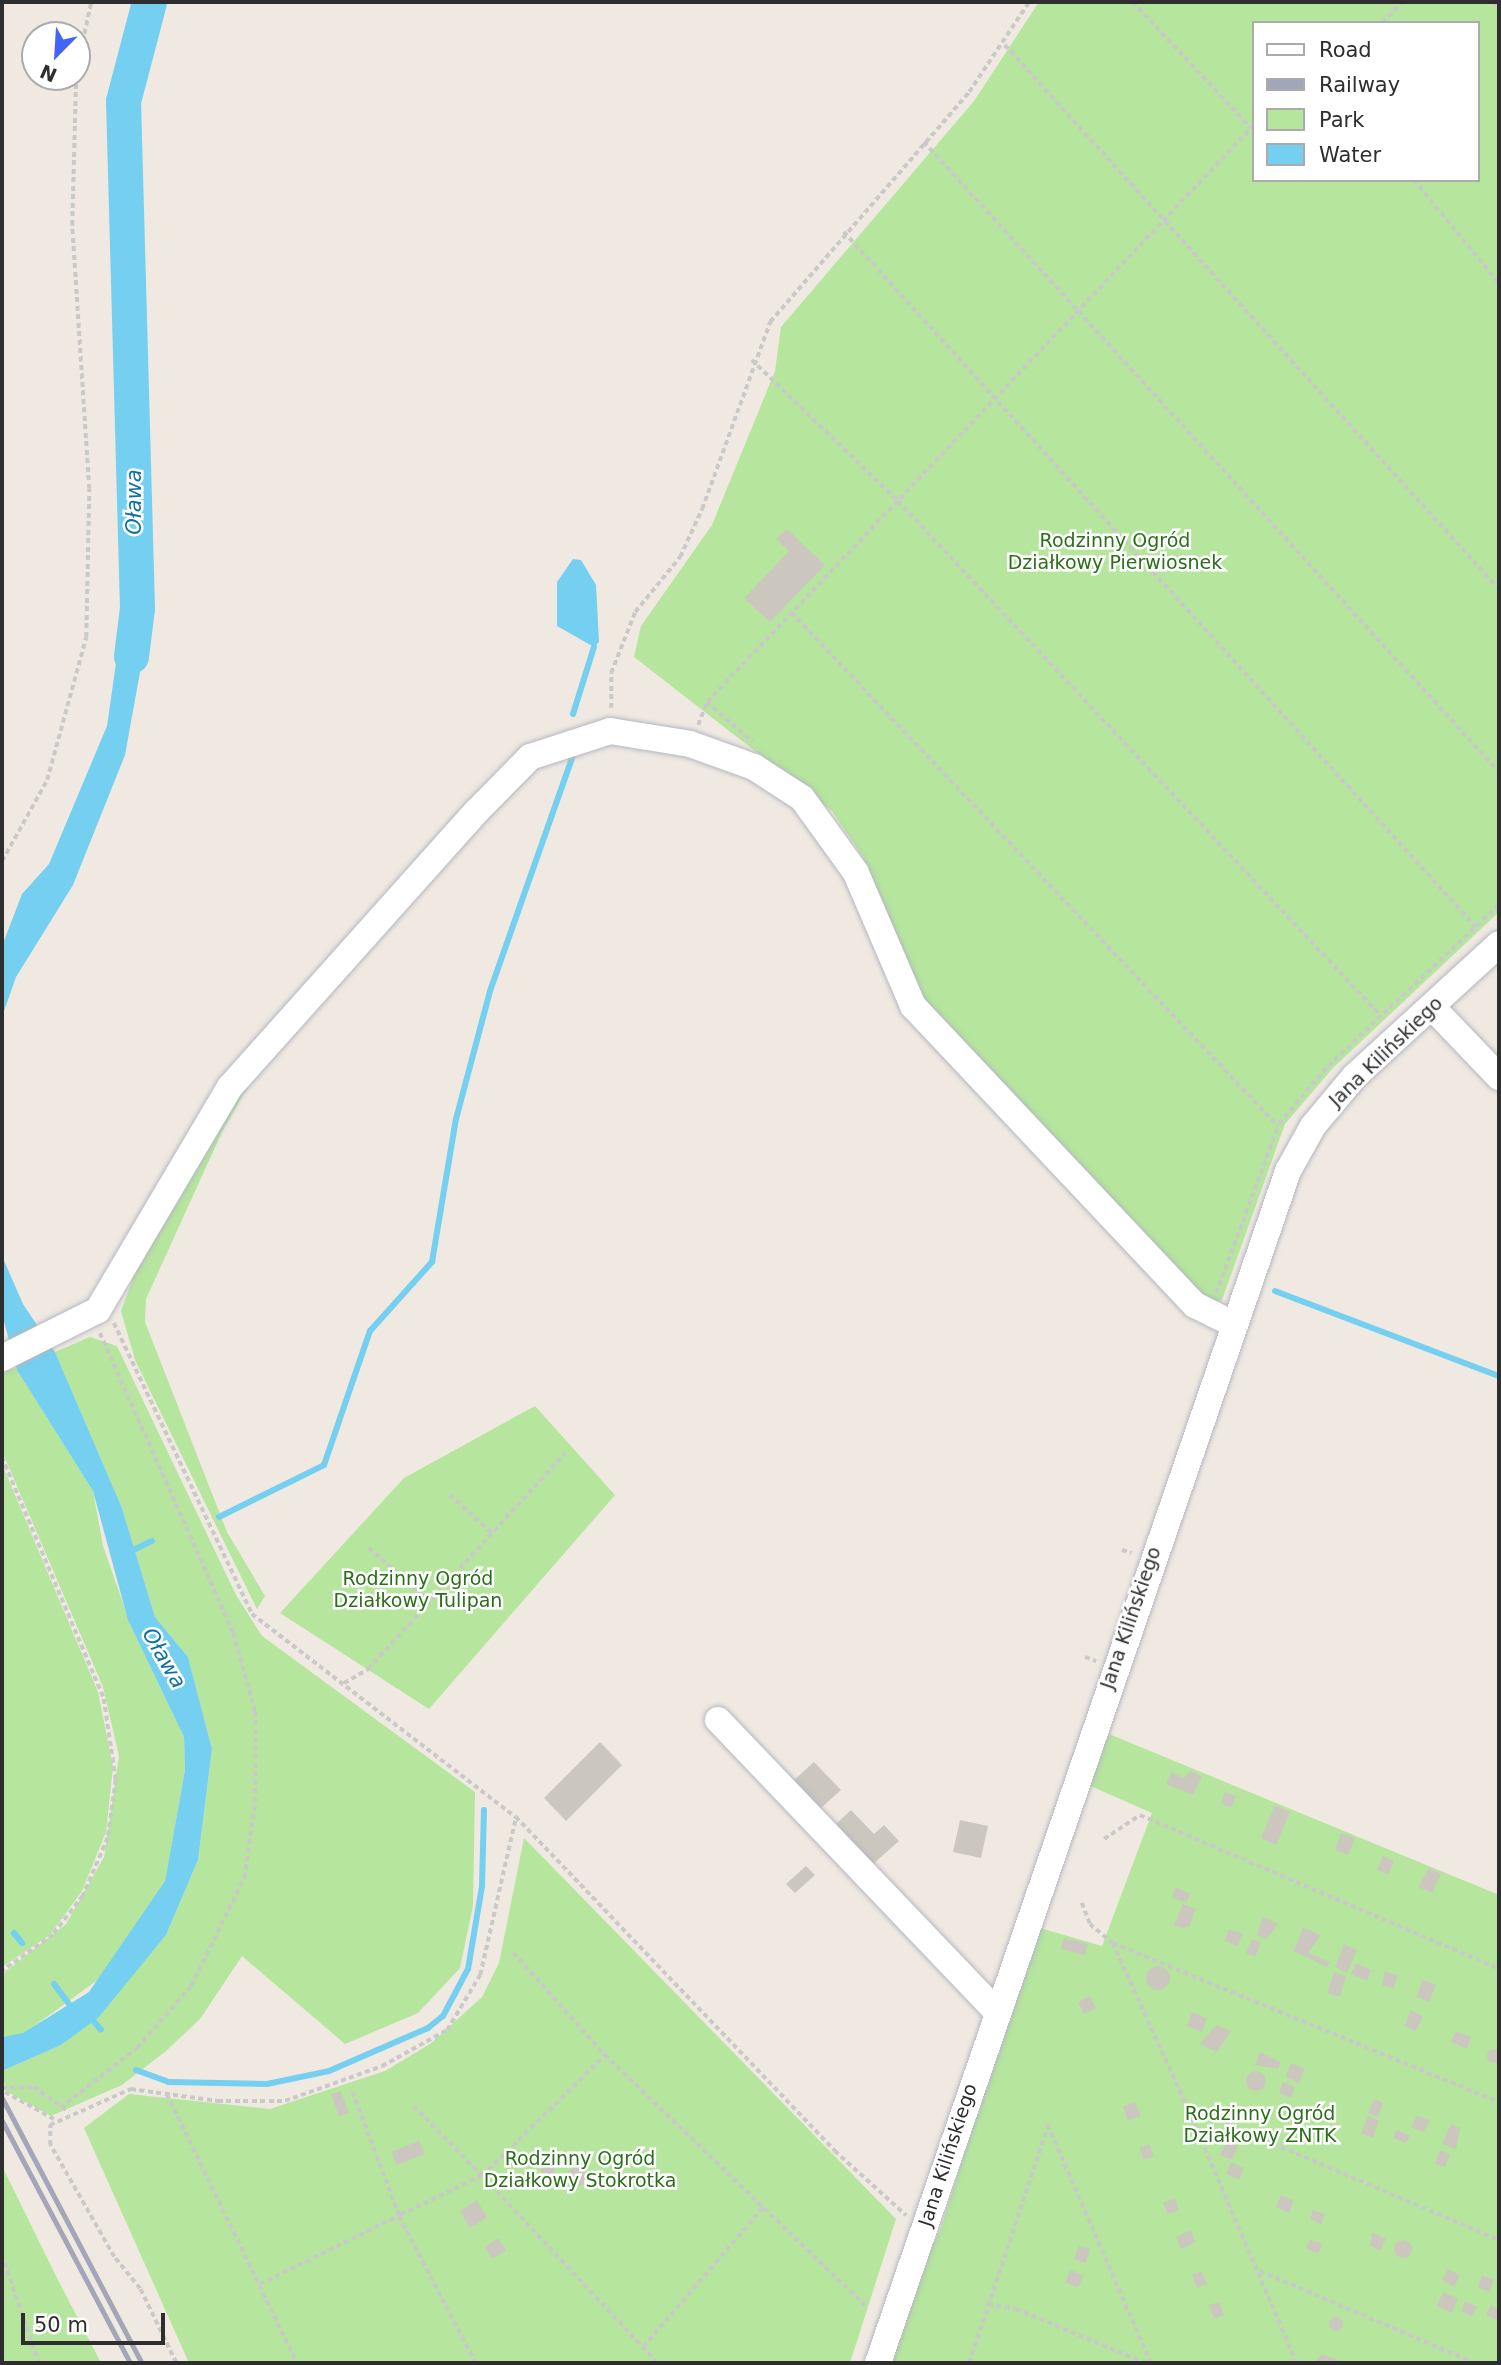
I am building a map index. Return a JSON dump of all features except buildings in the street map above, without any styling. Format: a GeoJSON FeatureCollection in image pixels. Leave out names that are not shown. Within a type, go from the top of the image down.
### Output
{"type":"FeatureCollection","features":[{"type":"Feature","properties":{"kind":"street"},"geometry":{"type":"LineString","coordinates":[[2,1357],[90,1323],[230,1087],[300,1005],[530,757],[610,731],[690,744],[754,767],[815,812],[856,873],[913,1006],[1195,1305],[1233,1324]]}},
{"type":"Feature","properties":{"kind":"street","name":"Jana Kilińskiego"},"geometry":{"type":"LineString","coordinates":[[878,2363],[995,2010],[1233,1324],[1303,1141],[1355,1076],[1499,944]]}},
{"type":"Feature","properties":{"kind":"street"},"geometry":{"type":"LineString","coordinates":[[1432,1007],[1499,1077]]}},
{"type":"Feature","properties":{"kind":"street"},"geometry":{"type":"LineString","coordinates":[[718,1720],[995,2010]]}},
{"type":"Feature","properties":{"kind":"path"},"geometry":{"type":"LineString","coordinates":[[87,21],[91,2]]}},
{"type":"Feature","properties":{"kind":"path"},"geometry":{"type":"LineString","coordinates":[[610,731],[611,673],[635,612],[680,557],[702,509],[751,360],[770,321],[1005,45],[1029,2]]}},
{"type":"Feature","properties":{"kind":"path"},"geometry":{"type":"LineString","coordinates":[[690,744],[707,702],[1168,220],[1252,126],[1132,2]]}},
{"type":"Feature","properties":{"kind":"path"},"geometry":{"type":"LineString","coordinates":[[1384,21],[1402,2]]}},
{"type":"Feature","properties":{"kind":"path"},"geometry":{"type":"LineString","coordinates":[[1494,2],[1499,8]]}},
{"type":"Feature","properties":{"kind":"path"},"geometry":{"type":"LineString","coordinates":[[1005,45],[1168,220],[1499,589]]}},
{"type":"Feature","properties":{"kind":"path"},"geometry":{"type":"LineString","coordinates":[[2,861],[47,780],[86,637],[89,489],[72,225],[76,91]]}},
{"type":"Feature","properties":{"kind":"path"},"geometry":{"type":"LineString","coordinates":[[924,142],[1082,308],[1499,772]]}},
{"type":"Feature","properties":{"kind":"path"},"geometry":{"type":"LineString","coordinates":[[1416,182],[1499,283]]}},
{"type":"Feature","properties":{"kind":"path"},"geometry":{"type":"LineString","coordinates":[[844,232],[1476,928]]}},
{"type":"Feature","properties":{"kind":"path"},"geometry":{"type":"LineString","coordinates":[[751,360],[898,501],[1380,1015]]}},
{"type":"Feature","properties":{"kind":"path"},"geometry":{"type":"LineString","coordinates":[[792,613],[1278,1126]]}},
{"type":"Feature","properties":{"kind":"path"},"geometry":{"type":"LineString","coordinates":[[707,702],[760,747]]}},
{"type":"Feature","properties":{"kind":"path"},"geometry":{"type":"LineString","coordinates":[[1206,1293],[1216,1302]]}},
{"type":"Feature","properties":{"kind":"path"},"geometry":{"type":"LineString","coordinates":[[60,2108],[137,2048],[191,1986],[244,1878],[256,1802],[255,1712],[233,1633],[90,1323],[113,1322],[252,1614],[516,1817],[835,2151],[923,2230]]}},
{"type":"Feature","properties":{"kind":"path"},"geometry":{"type":"LineString","coordinates":[[344,1683],[368,1669],[565,1453]]}},
{"type":"Feature","properties":{"kind":"path"},"geometry":{"type":"LineString","coordinates":[[2,1457],[104,1699],[116,1780],[108,1838],[83,1896],[53,1936],[2,1971]]}},
{"type":"Feature","properties":{"kind":"path"},"geometry":{"type":"LineString","coordinates":[[450,1495],[492,1533]]}},
{"type":"Feature","properties":{"kind":"path"},"geometry":{"type":"LineString","coordinates":[[369,1548],[430,1602]]}},
{"type":"Feature","properties":{"kind":"path"},"geometry":{"type":"LineString","coordinates":[[1104,1839],[1140,1815],[1499,1969]]}},
{"type":"Feature","properties":{"kind":"path"},"geometry":{"type":"LineString","coordinates":[[3,2089],[54,2119],[122,2091],[285,2101],[382,2066],[447,2030],[480,1975],[516,1817]]}},
{"type":"Feature","properties":{"kind":"path"},"geometry":{"type":"LineString","coordinates":[[1082,1903],[1090,1924],[1113,1943],[1499,2102]]}},
{"type":"Feature","properties":{"kind":"path"},"geometry":{"type":"LineString","coordinates":[[1113,1943],[1297,2363]]}},
{"type":"Feature","properties":{"kind":"path"},"geometry":{"type":"LineString","coordinates":[[514,1953],[605,2055],[865,2305]]}},
{"type":"Feature","properties":{"kind":"path"},"geometry":{"type":"LineString","coordinates":[[260,2284],[482,2176],[605,2055]]}},
{"type":"Feature","properties":{"kind":"path"},"geometry":{"type":"LineString","coordinates":[[3,2089],[34,2087],[60,2108],[71,2113]]}},
{"type":"Feature","properties":{"kind":"path"},"geometry":{"type":"LineString","coordinates":[[351,2089],[399,2217],[476,2363]]}},
{"type":"Feature","properties":{"kind":"path"},"geometry":{"type":"LineString","coordinates":[[166,2093],[297,2363]]}},
{"type":"Feature","properties":{"kind":"path"},"geometry":{"type":"LineString","coordinates":[[414,2106],[657,2363]]}},
{"type":"Feature","properties":{"kind":"path"},"geometry":{"type":"LineString","coordinates":[[1187,2107],[1499,2240]]}},
{"type":"Feature","properties":{"kind":"path"},"geometry":{"type":"LineString","coordinates":[[54,2119],[50,2145],[107,2246],[140,2289],[176,2363]]}},
{"type":"Feature","properties":{"kind":"path"},"geometry":{"type":"LineString","coordinates":[[969,2363],[1048,2125],[1152,2363]]}},
{"type":"Feature","properties":{"kind":"path"},"geometry":{"type":"LineString","coordinates":[[643,2348],[765,2206]]}},
{"type":"Feature","properties":{"kind":"path"},"geometry":{"type":"LineString","coordinates":[[2,2255],[39,2363]]}},
{"type":"Feature","properties":{"kind":"path"},"geometry":{"type":"LineString","coordinates":[[1258,2270],[1475,2363]]}},
{"type":"Feature","properties":{"kind":"path"},"geometry":{"type":"LineString","coordinates":[[988,2304],[1016,2309],[1146,2363]]}},
{"type":"Feature","properties":{"kind":"green space","name":"Rodzinny Ogród Działkowy Pierwiosnek"},"geometry":{"type":"Polygon","coordinates":[[[1039,2],[1499,2],[1499,912],[1333,1068],[1285,1124],[1222,1300],[1209,1303],[923,1001],[863,857],[832,811],[634,657],[641,626],[712,525],[775,371],[781,327],[974,101],[1039,2]]]}},
{"type":"Feature","properties":{"kind":"green space"},"geometry":{"type":"Polygon","coordinates":[[[260,1066],[222,1132],[146,1299],[145,1322],[227,1532],[265,1596],[257,1609],[135,1360],[121,1311],[133,1278],[223,1115],[260,1066]]]}},
{"type":"Feature","properties":{"kind":"green space"},"geometry":{"type":"Polygon","coordinates":[[[90,1337],[117,1346],[236,1595],[262,1636],[475,1792],[473,1906],[460,1968],[418,2013],[345,2044],[242,1956],[200,2019],[166,2051],[122,2085],[51,2116],[6,2091],[2,2071],[61,2045],[97,2018],[166,1935],[198,1860],[212,1749],[188,1657],[155,1617],[122,1508],[55,1352],[90,1337]]]}},
{"type":"Feature","properties":{"kind":"green space"},"geometry":{"type":"Polygon","coordinates":[[[16,1368],[93,1491],[103,1546],[131,1626],[184,1737],[185,1770],[165,1881],[106,1974],[23,2034],[2,2037],[2,1974],[66,1924],[104,1857],[119,1756],[103,1687],[2,1451],[2,1373],[16,1368]]]}},
{"type":"Feature","properties":{"kind":"green space","name":"Rodzinny Ogród Działkowy Tulipan"},"geometry":{"type":"Polygon","coordinates":[[[535,1406],[615,1495],[429,1709],[280,1613],[404,1478],[535,1406]]]}},
{"type":"Feature","properties":{"kind":"green space"},"geometry":{"type":"Polygon","coordinates":[[[2,1464],[98,1692],[113,1767],[106,1832],[82,1891],[50,1935],[2,1967],[2,1464]]]}},
{"type":"Feature","properties":{"kind":"green space","name":"Rodzinny Ogród Działkowy ZNTK"},"geometry":{"type":"Polygon","coordinates":[[[1109,1734],[1499,1895],[1499,2363],[889,2363],[920,2267],[940,2231],[1029,1947],[1040,1928],[1102,1946],[1152,1813],[1086,1784],[1109,1734]]]}},
{"type":"Feature","properties":{"kind":"green space","name":"Rodzinny Ogród Działkowy Stokrotka"},"geometry":{"type":"Polygon","coordinates":[[[524,1838],[896,2219],[850,2363],[189,2363],[84,2128],[129,2094],[270,2109],[385,2071],[430,2044],[482,1997],[499,1963],[524,1838]]]}},
{"type":"Feature","properties":{"kind":"green space"},"geometry":{"type":"Polygon","coordinates":[[[2,2166],[57,2278],[101,2363],[2,2363],[2,2166]]]}},
{"type":"Feature","properties":{"kind":"water"},"geometry":{"type":"Polygon","coordinates":[[[573,559],[581,560],[596,585],[599,642],[594,647],[557,626],[557,582],[573,559]]]}},
{"type":"Feature","properties":{"kind":"water"},"geometry":{"type":"Polygon","coordinates":[[[152,606],[125,755],[73,885],[16,977],[2,1017],[2,946],[22,894],[49,864],[107,726],[124,607],[152,606]]]}},
{"type":"Feature","properties":{"kind":"water"},"geometry":{"type":"Polygon","coordinates":[[[2,1256],[23,1304],[55,1352],[122,1508],[155,1617],[188,1657],[212,1749],[198,1860],[166,1935],[98,2018],[61,2045],[2,2071],[2,2037],[23,2033],[89,1992],[165,1881],[185,1770],[184,1737],[128,1620],[93,1491],[17,1370],[2,1314],[2,1256]]]}},
{"type":"Feature","properties":{"kind":"waterway","name":"Oława"},"geometry":{"type":"LineString","coordinates":[[131,656],[137,608],[123,101],[149,2]]}},
{"type":"Feature","properties":{"kind":"waterway"},"geometry":{"type":"LineString","coordinates":[[573,714],[594,647]]}},
{"type":"Feature","properties":{"kind":"waterway"},"geometry":{"type":"LineString","coordinates":[[219,1517],[324,1465],[370,1331],[432,1262],[456,1119],[490,991],[574,753]]}},
{"type":"Feature","properties":{"kind":"waterway"},"geometry":{"type":"LineString","coordinates":[[1275,1291],[1499,1376]]}},
{"type":"Feature","properties":{"kind":"waterway"},"geometry":{"type":"LineString","coordinates":[[125,1554],[152,1541]]}},
{"type":"Feature","properties":{"kind":"waterway"},"geometry":{"type":"LineString","coordinates":[[136,2070],[169,2082],[267,2084],[329,2071],[428,2028],[443,2016],[468,1969],[482,1886],[484,1810]]}},
{"type":"Feature","properties":{"kind":"waterway"},"geometry":{"type":"LineString","coordinates":[[14,1933],[22,1943]]}},
{"type":"Feature","properties":{"kind":"waterway"},"geometry":{"type":"LineString","coordinates":[[54,1984],[72,2008]]}},
{"type":"Feature","properties":{"kind":"waterway"},"geometry":{"type":"LineString","coordinates":[[89,2016],[101,2030]]}},
{"type":"Feature","properties":{"kind":"railway"},"geometry":{"type":"LineString","coordinates":[[2,2098],[142,2363]]}},
{"type":"Feature","properties":{"kind":"railway"},"geometry":{"type":"LineString","coordinates":[[2,2121],[130,2363]]}}]}
